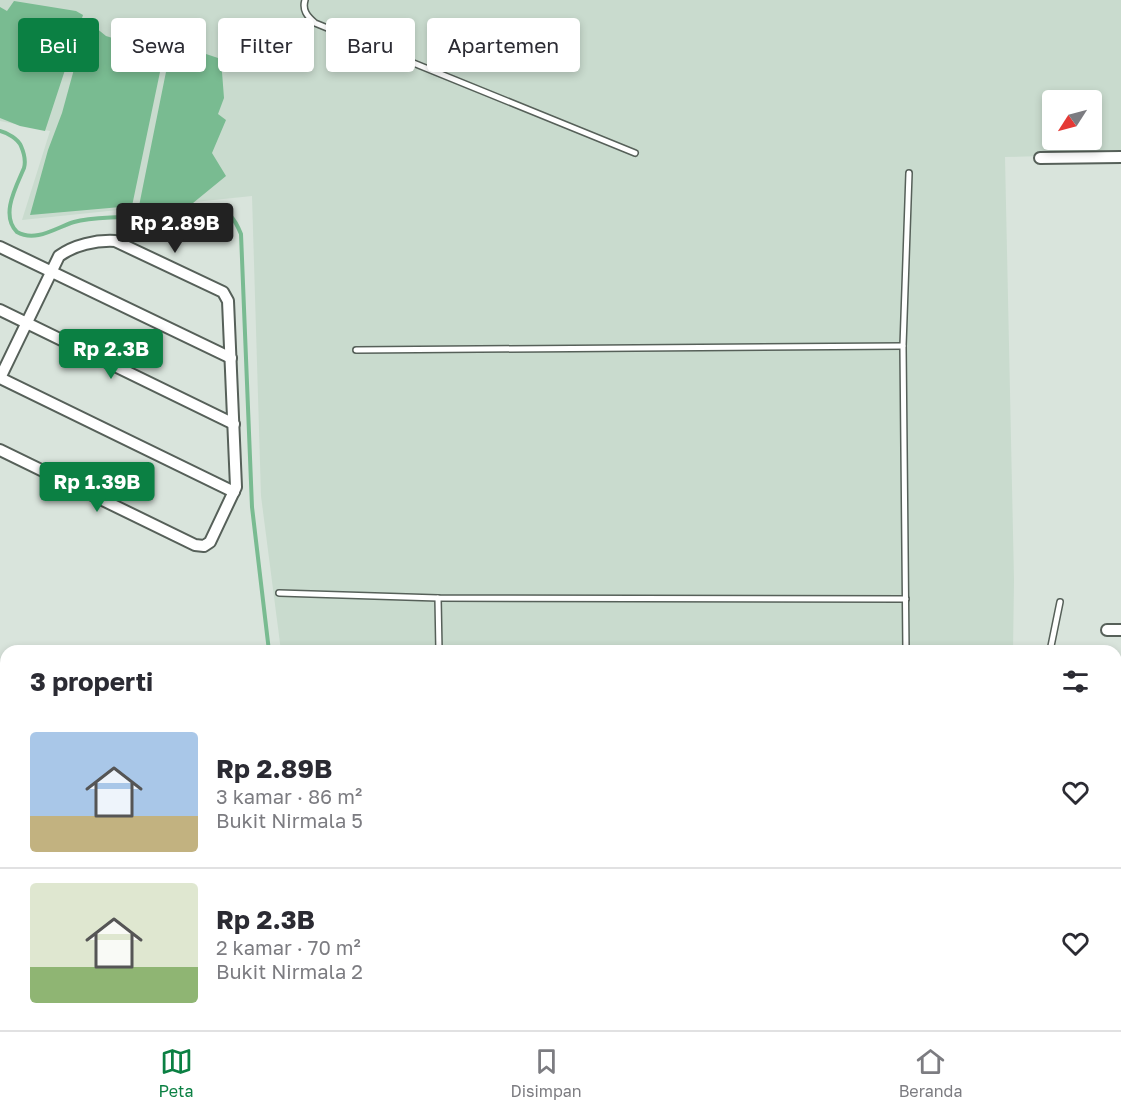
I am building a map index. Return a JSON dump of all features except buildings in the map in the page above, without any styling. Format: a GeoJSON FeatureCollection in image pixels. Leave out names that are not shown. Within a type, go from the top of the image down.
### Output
{"type":"FeatureCollection","features":[{"type":"Feature","properties":{"kind":"street"},"geometry":{"type":"LineString","coordinates":[[1040,158],[1121,157]]}},
{"type":"Feature","properties":{"kind":"street"},"geometry":{"type":"LineString","coordinates":[[0,450],[195,545],[204,546],[210,542],[234,492],[236,487],[228,301],[223,292],[115,241],[103,240],[68,249],[59,256],[0,378],[234,492]]}},
{"type":"Feature","properties":{"kind":"street"},"geometry":{"type":"LineString","coordinates":[[0,247],[231,358]]}},
{"type":"Feature","properties":{"kind":"street"},"geometry":{"type":"LineString","coordinates":[[0,310],[234,424]]}},
{"type":"Feature","properties":{"kind":"street"},"geometry":{"type":"LineString","coordinates":[[1107,630],[1121,630]]}},
{"type":"Feature","properties":{"kind":"lane"},"geometry":{"type":"LineString","coordinates":[[305,0],[303,3],[305,14],[315,23],[635,153]]}},
{"type":"Feature","properties":{"kind":"lane"},"geometry":{"type":"LineString","coordinates":[[906,645],[903,346],[909,173]]}},
{"type":"Feature","properties":{"kind":"lane"},"geometry":{"type":"LineString","coordinates":[[356,350],[903,346]]}},
{"type":"Feature","properties":{"kind":"lane"},"geometry":{"type":"LineString","coordinates":[[279,593],[438,598],[906,598]]}},
{"type":"Feature","properties":{"kind":"lane"},"geometry":{"type":"LineString","coordinates":[[438,598],[439,645]]}},
{"type":"Feature","properties":{"kind":"lane"},"geometry":{"type":"LineString","coordinates":[[1051,645],[1060,602]]}},
{"type":"Feature","properties":{"kind":"shaded area"},"geometry":{"type":"Polygon","coordinates":[[[0,0],[1121,0],[1121,154],[1005,157],[1014,580],[1013,645],[280,645],[261,496],[252,196],[22,220],[50,131],[0,121],[0,0]]]}},
{"type":"Feature","properties":{"kind":"shaded area"},"geometry":{"type":"Polygon","coordinates":[[[14,1],[76,11],[83,15],[82,18],[18,18],[18,72],[64,72],[45,131],[20,126],[0,118],[0,7],[7,11],[14,1]]]}},
{"type":"Feature","properties":{"kind":"shaded area"},"geometry":{"type":"Polygon","coordinates":[[[99,30],[111,38],[111,72],[160,72],[132,206],[30,215],[48,150],[62,113],[73,72],[99,72],[99,30]]]}},
{"type":"Feature","properties":{"kind":"shaded area"},"geometry":{"type":"Polygon","coordinates":[[[206,54],[218,58],[218,72],[222,72],[224,98],[218,114],[226,120],[212,153],[226,176],[193,203],[139,206],[166,72],[206,72],[206,54]]]}},
{"type":"Feature","properties":{"kind":"waterway"},"geometry":{"type":"LineString","coordinates":[[0,131],[18,141],[24,154],[24,168],[10,209],[12,225],[17,232],[24,235],[39,235],[85,220],[211,206],[227,213],[236,223],[241,234],[252,507],[268,645]]}}]}
